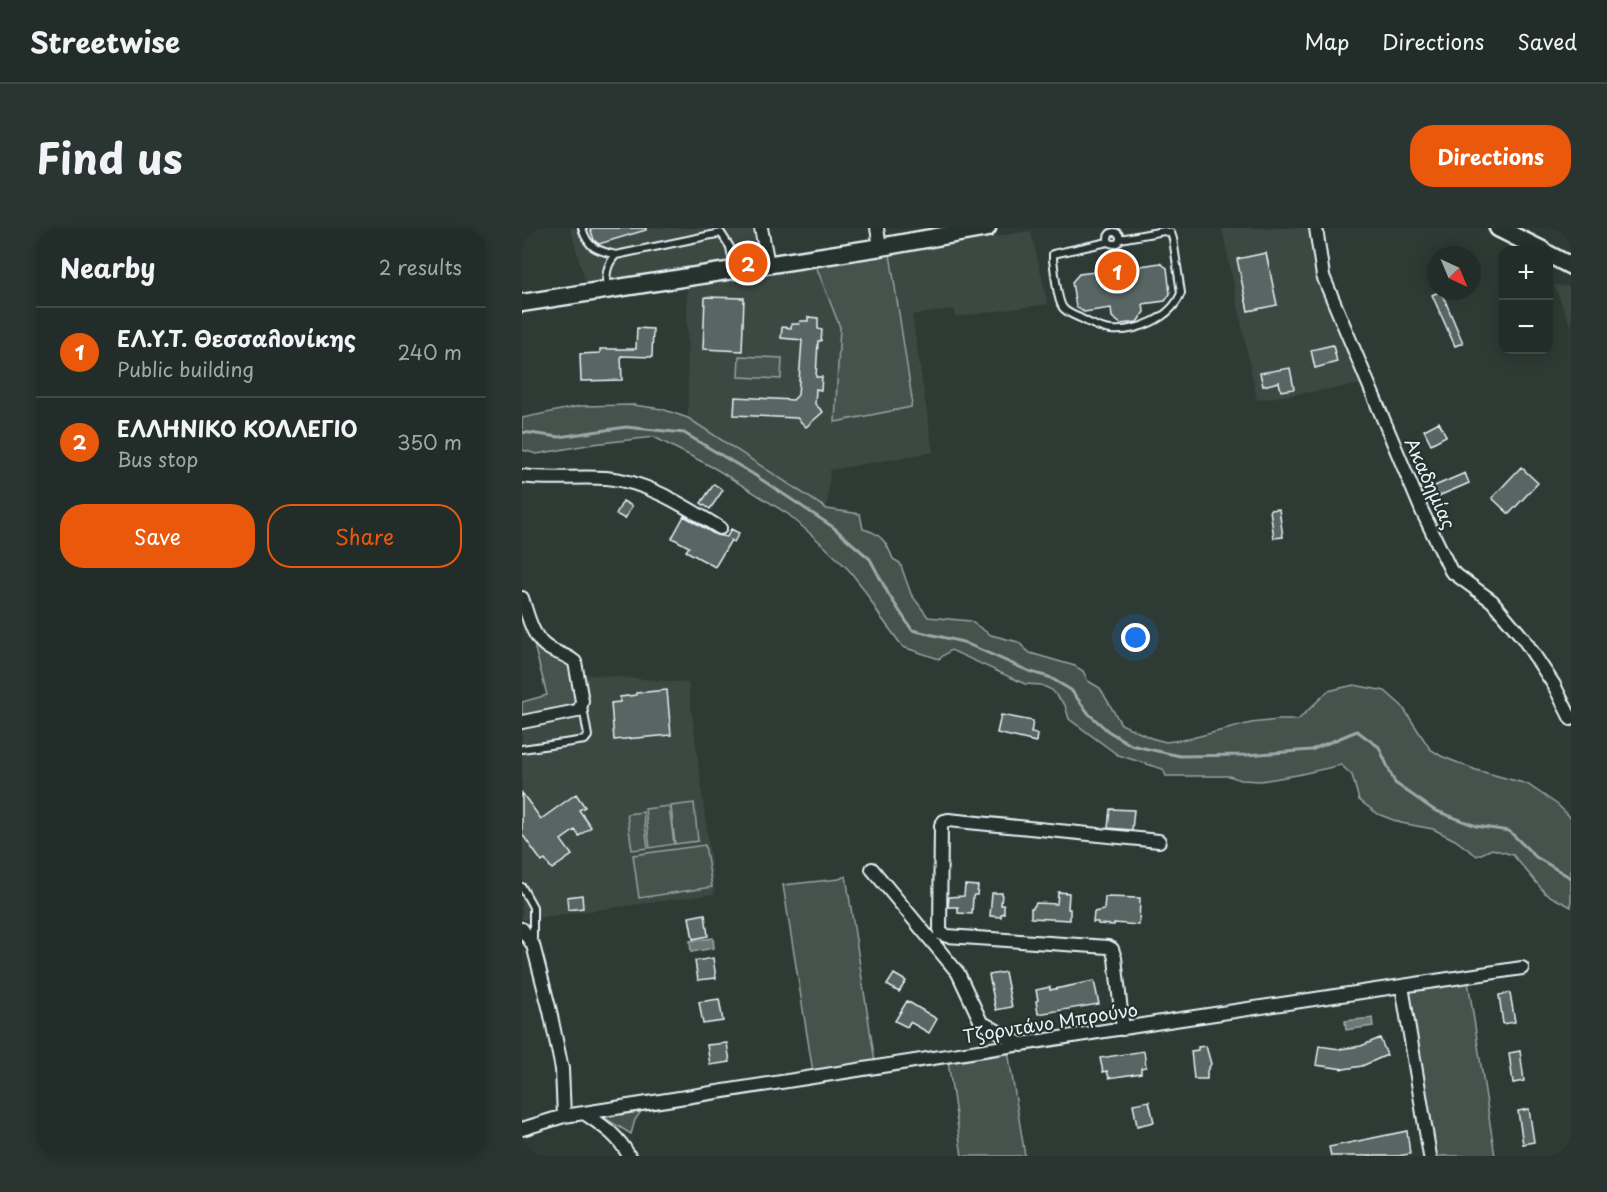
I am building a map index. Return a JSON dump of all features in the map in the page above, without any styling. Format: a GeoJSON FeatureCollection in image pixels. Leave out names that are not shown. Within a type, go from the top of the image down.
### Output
{"type":"FeatureCollection","features":[{"type":"Feature","properties":{"kind":"main road"},"geometry":{"type":"LineString","coordinates":[[522,303],[880,247],[946,232],[987,228]]}},
{"type":"Feature","properties":{"kind":"main road"},"geometry":{"type":"LineString","coordinates":[[1498,228],[1534,246]]}},
{"type":"Feature","properties":{"kind":"main road"},"geometry":{"type":"LineString","coordinates":[[1553,257],[1571,266]]}},
{"type":"Feature","properties":{"kind":"street"},"geometry":{"type":"LineString","coordinates":[[762,228],[768,264]]}},
{"type":"Feature","properties":{"kind":"street"},"geometry":{"type":"LineString","coordinates":[[877,228],[880,247]]}},
{"type":"Feature","properties":{"kind":"street","name":"Ακαδημίας"},"geometry":{"type":"LineString","coordinates":[[1316,228],[1323,276],[1422,511],[1451,571],[1492,601],[1523,638],[1554,685],[1571,719]]}},
{"type":"Feature","properties":{"kind":"street"},"geometry":{"type":"LineString","coordinates":[[522,476],[622,480],[659,494],[720,528]]}},
{"type":"Feature","properties":{"kind":"street"},"geometry":{"type":"LineString","coordinates":[[522,598],[539,640],[550,650],[566,655],[576,662],[582,701],[577,711],[522,722]]}},
{"type":"Feature","properties":{"kind":"street"},"geometry":{"type":"LineString","coordinates":[[1123,1029],[1112,949],[947,936],[940,933],[941,825],[948,820],[1159,841]]}},
{"type":"Feature","properties":{"kind":"street"},"geometry":{"type":"LineString","coordinates":[[872,869],[958,973],[981,1022],[1022,1045]]}},
{"type":"Feature","properties":{"kind":"street"},"geometry":{"type":"LineString","coordinates":[[522,929],[533,945],[550,1011],[562,1069],[564,1116]]}},
{"type":"Feature","properties":{"kind":"street","name":"Τζορντάνο Μπρούνο"},"geometry":{"type":"LineString","coordinates":[[522,1129],[564,1116],[1522,968]]}},
{"type":"Feature","properties":{"kind":"street"},"geometry":{"type":"LineString","coordinates":[[1402,986],[1430,1156]]}},
{"type":"Feature","properties":{"kind":"street"},"geometry":{"type":"LineString","coordinates":[[584,1113],[612,1132],[621,1141],[629,1156]]}},
{"type":"Feature","properties":{"kind":"lane"},"geometry":{"type":"LineString","coordinates":[[582,228],[586,241],[598,251],[616,255],[721,233],[728,228]]}},
{"type":"Feature","properties":{"kind":"lane"},"geometry":{"type":"LineString","coordinates":[[1108,242],[1109,234],[1113,230],[1119,234],[1120,239]]}},
{"type":"Feature","properties":{"kind":"lane"},"geometry":{"type":"LineString","coordinates":[[1164,231],[1171,233],[1181,293],[1165,313],[1142,326],[1129,329],[1108,329],[1084,321],[1062,307],[1053,254],[1108,242],[1115,244],[1120,239],[1164,231]]}},
{"type":"Feature","properties":{"kind":"lane"},"geometry":{"type":"LineString","coordinates":[[721,233],[729,247],[734,270]]}},
{"type":"Feature","properties":{"kind":"lane"},"geometry":{"type":"LineString","coordinates":[[606,290],[606,270],[616,255]]}},
{"type":"Feature","properties":{"kind":"lane"},"geometry":{"type":"LineString","coordinates":[[522,749],[585,740],[588,734],[582,701]]}},
{"type":"Feature","properties":{"kind":"lane"},"geometry":{"type":"LineString","coordinates":[[522,887],[533,907],[533,945]]}},
{"type":"Feature","properties":{"kind":"shaded area"},"geometry":{"type":"Polygon","coordinates":[[[570,228],[758,228],[763,257],[586,284],[570,228]]]}},
{"type":"Feature","properties":{"kind":"shaded area"},"geometry":{"type":"Polygon","coordinates":[[[1222,228],[1310,228],[1318,281],[1363,384],[1257,400],[1222,228]]]}},
{"type":"Feature","properties":{"kind":"shaded area"},"geometry":{"type":"Polygon","coordinates":[[[1031,231],[1048,304],[955,317],[954,309],[912,315],[933,452],[830,470],[827,509],[688,418],[687,283],[1031,231]]]}},
{"type":"Feature","properties":{"kind":"shaded area"},"geometry":{"type":"Polygon","coordinates":[[[890,254],[912,399],[911,407],[835,422],[840,327],[816,266],[890,254]]]}},
{"type":"Feature","properties":{"kind":"shaded area"},"geometry":{"type":"Polygon","coordinates":[[[1554,285],[1571,287],[1571,326],[1554,285]]]}},
{"type":"Feature","properties":{"kind":"shaded area"},"geometry":{"type":"Polygon","coordinates":[[[739,356],[782,358],[781,379],[738,377],[739,356]]]}},
{"type":"Feature","properties":{"kind":"shaded area"},"geometry":{"type":"Polygon","coordinates":[[[633,405],[662,409],[688,418],[827,509],[860,514],[863,529],[879,536],[886,544],[893,559],[900,563],[911,594],[928,617],[970,621],[991,635],[1018,642],[1030,653],[1075,666],[1083,671],[1088,681],[1100,688],[1121,724],[1151,738],[1166,742],[1188,739],[1251,723],[1298,720],[1328,691],[1354,685],[1385,691],[1402,706],[1430,749],[1476,770],[1527,784],[1558,805],[1571,818],[1571,907],[1546,894],[1513,855],[1492,849],[1477,856],[1455,840],[1433,829],[1401,823],[1378,814],[1359,800],[1352,775],[1341,765],[1261,781],[1241,780],[1229,776],[1166,776],[1163,769],[1118,755],[1069,719],[1065,705],[1052,690],[1041,685],[1025,684],[951,650],[939,659],[903,647],[849,570],[788,514],[716,469],[654,437],[593,444],[537,454],[522,450],[522,418],[580,406],[633,405]]]}},
{"type":"Feature","properties":{"kind":"shaded area"},"geometry":{"type":"Polygon","coordinates":[[[533,641],[539,649],[573,666],[576,706],[522,718],[522,702],[547,695],[533,641]]]}},
{"type":"Feature","properties":{"kind":"shaded area"},"geometry":{"type":"Polygon","coordinates":[[[582,674],[688,683],[715,894],[522,920],[522,726],[588,713],[582,674]]]}},
{"type":"Feature","properties":{"kind":"shaded area"},"geometry":{"type":"Polygon","coordinates":[[[694,803],[698,841],[675,844],[671,806],[694,803]]]}},
{"type":"Feature","properties":{"kind":"shaded area"},"geometry":{"type":"Polygon","coordinates":[[[669,806],[674,844],[650,848],[645,809],[669,806]]]}},
{"type":"Feature","properties":{"kind":"shaded area"},"geometry":{"type":"Polygon","coordinates":[[[643,812],[648,848],[632,850],[627,814],[643,812]]]}},
{"type":"Feature","properties":{"kind":"shaded area"},"geometry":{"type":"Polygon","coordinates":[[[705,845],[712,887],[639,898],[633,855],[705,845]]]}},
{"type":"Feature","properties":{"kind":"shaded area"},"geometry":{"type":"Polygon","coordinates":[[[846,876],[875,1062],[813,1072],[783,885],[839,879],[846,876]]]}},
{"type":"Feature","properties":{"kind":"shaded area"},"geometry":{"type":"Polygon","coordinates":[[[713,938],[714,948],[691,952],[690,941],[713,938]]]}},
{"type":"Feature","properties":{"kind":"shaded area"},"geometry":{"type":"Polygon","coordinates":[[[1468,981],[1495,1156],[1432,1156],[1406,990],[1468,981]]]}},
{"type":"Feature","properties":{"kind":"shaded area"},"geometry":{"type":"Polygon","coordinates":[[[1372,1018],[1373,1026],[1346,1030],[1345,1021],[1372,1018]]]}},
{"type":"Feature","properties":{"kind":"shaded area"},"geometry":{"type":"Polygon","coordinates":[[[1008,1051],[1025,1156],[962,1156],[948,1061],[1008,1051]]]}},
{"type":"Feature","properties":{"kind":"shaded area"},"geometry":{"type":"Polygon","coordinates":[[[642,1110],[635,1120],[631,1134],[603,1117],[642,1110]]]}},
{"type":"Feature","properties":{"kind":"building"},"geometry":{"type":"Polygon","coordinates":[[[590,228],[646,228],[646,230],[599,244],[594,240],[590,228]]]}},
{"type":"Feature","properties":{"kind":"building"},"geometry":{"type":"Polygon","coordinates":[[[1266,253],[1277,305],[1248,311],[1237,259],[1266,253]]]}},
{"type":"Feature","properties":{"kind":"building"},"geometry":{"type":"Polygon","coordinates":[[[1160,263],[1167,268],[1170,294],[1165,301],[1143,304],[1144,312],[1137,322],[1121,324],[1112,317],[1111,308],[1084,312],[1076,307],[1072,282],[1079,274],[1095,272],[1102,278],[1136,273],[1141,266],[1160,263]]]}},
{"type":"Feature","properties":{"kind":"building"},"geometry":{"type":"Polygon","coordinates":[[[705,297],[744,298],[742,351],[703,349],[705,297]]]}},
{"type":"Feature","properties":{"kind":"building"},"geometry":{"type":"Polygon","coordinates":[[[1434,300],[1445,300],[1463,343],[1455,346],[1434,300]]]}},
{"type":"Feature","properties":{"kind":"building"},"geometry":{"type":"Polygon","coordinates":[[[808,317],[818,318],[818,329],[822,330],[821,341],[818,341],[816,377],[822,377],[821,390],[816,389],[815,404],[823,412],[806,427],[797,418],[734,415],[735,397],[793,400],[798,395],[802,340],[781,338],[782,327],[791,328],[791,324],[808,321],[808,317]]]}},
{"type":"Feature","properties":{"kind":"building"},"geometry":{"type":"Polygon","coordinates":[[[637,328],[653,329],[652,357],[621,356],[622,380],[581,381],[580,354],[600,353],[600,349],[636,349],[637,328]]]}},
{"type":"Feature","properties":{"kind":"building"},"geometry":{"type":"Polygon","coordinates":[[[1333,345],[1337,362],[1315,368],[1311,350],[1333,345]]]}},
{"type":"Feature","properties":{"kind":"building"},"geometry":{"type":"Polygon","coordinates":[[[1290,368],[1294,389],[1281,391],[1279,382],[1263,386],[1260,373],[1290,368]]]}},
{"type":"Feature","properties":{"kind":"building"},"geometry":{"type":"Polygon","coordinates":[[[1439,422],[1446,436],[1431,444],[1424,430],[1439,422]]]}},
{"type":"Feature","properties":{"kind":"building"},"geometry":{"type":"Polygon","coordinates":[[[1521,467],[1538,483],[1509,514],[1492,498],[1521,467]]]}},
{"type":"Feature","properties":{"kind":"building"},"geometry":{"type":"Polygon","coordinates":[[[1465,473],[1469,483],[1434,498],[1430,488],[1465,473]]]}},
{"type":"Feature","properties":{"kind":"building"},"geometry":{"type":"Polygon","coordinates":[[[714,484],[723,490],[710,509],[701,503],[714,484]]]}},
{"type":"Feature","properties":{"kind":"building"},"geometry":{"type":"Polygon","coordinates":[[[623,501],[632,506],[625,519],[616,514],[623,501]]]}},
{"type":"Feature","properties":{"kind":"building"},"geometry":{"type":"Polygon","coordinates":[[[1279,509],[1283,537],[1274,538],[1270,510],[1279,509]]]}},
{"type":"Feature","properties":{"kind":"building"},"geometry":{"type":"Polygon","coordinates":[[[684,516],[716,535],[727,537],[731,529],[739,533],[734,542],[731,540],[715,567],[686,551],[689,547],[672,538],[684,516]]]}},
{"type":"Feature","properties":{"kind":"building"},"geometry":{"type":"Polygon","coordinates":[[[667,690],[671,735],[614,740],[611,703],[620,702],[620,697],[636,695],[636,693],[667,690]]]}},
{"type":"Feature","properties":{"kind":"building"},"geometry":{"type":"Polygon","coordinates":[[[1001,715],[1033,721],[1031,733],[1037,734],[1036,742],[997,733],[1001,715]]]}},
{"type":"Feature","properties":{"kind":"building"},"geometry":{"type":"Polygon","coordinates":[[[522,793],[541,819],[576,794],[585,807],[579,810],[591,827],[579,836],[575,830],[561,840],[572,855],[552,869],[545,860],[542,862],[522,834],[522,793]]]}},
{"type":"Feature","properties":{"kind":"building"},"geometry":{"type":"Polygon","coordinates":[[[1110,809],[1134,810],[1132,830],[1108,828],[1110,809]]]}},
{"type":"Feature","properties":{"kind":"building"},"geometry":{"type":"Polygon","coordinates":[[[965,885],[978,886],[977,895],[973,897],[972,914],[958,913],[958,907],[948,907],[949,897],[964,896],[965,885]]]}},
{"type":"Feature","properties":{"kind":"building"},"geometry":{"type":"Polygon","coordinates":[[[1058,892],[1069,893],[1070,920],[1031,918],[1031,908],[1036,903],[1057,904],[1058,892]]]}},
{"type":"Feature","properties":{"kind":"building"},"geometry":{"type":"Polygon","coordinates":[[[992,893],[1002,893],[1001,905],[1004,905],[1004,914],[1001,914],[1001,917],[990,916],[992,893]]]}},
{"type":"Feature","properties":{"kind":"building"},"geometry":{"type":"Polygon","coordinates":[[[582,895],[583,908],[568,910],[567,897],[582,895]]]}},
{"type":"Feature","properties":{"kind":"building"},"geometry":{"type":"Polygon","coordinates":[[[1105,897],[1140,898],[1139,925],[1093,922],[1094,912],[1104,910],[1105,897]]]}},
{"type":"Feature","properties":{"kind":"building"},"geometry":{"type":"Polygon","coordinates":[[[705,914],[708,936],[693,939],[689,917],[705,914]]]}},
{"type":"Feature","properties":{"kind":"building"},"geometry":{"type":"Polygon","coordinates":[[[713,958],[716,978],[698,980],[695,961],[713,958]]]}},
{"type":"Feature","properties":{"kind":"building"},"geometry":{"type":"Polygon","coordinates":[[[1005,972],[1012,1007],[996,1010],[989,975],[1005,972]]]}},
{"type":"Feature","properties":{"kind":"building"},"geometry":{"type":"Polygon","coordinates":[[[894,974],[906,981],[899,992],[887,985],[894,974]]]}},
{"type":"Feature","properties":{"kind":"building"},"geometry":{"type":"Polygon","coordinates":[[[1094,981],[1099,1004],[1038,1014],[1036,990],[1050,987],[1050,990],[1094,981]]]}},
{"type":"Feature","properties":{"kind":"building"},"geometry":{"type":"Polygon","coordinates":[[[1510,993],[1515,1022],[1503,1024],[1499,995],[1510,993]]]}},
{"type":"Feature","properties":{"kind":"building"},"geometry":{"type":"Polygon","coordinates":[[[719,999],[723,1021],[703,1024],[699,1002],[719,999]]]}},
{"type":"Feature","properties":{"kind":"building"},"geometry":{"type":"Polygon","coordinates":[[[907,1001],[937,1019],[929,1033],[910,1022],[907,1027],[895,1021],[907,1001]]]}},
{"type":"Feature","properties":{"kind":"building"},"geometry":{"type":"Polygon","coordinates":[[[1380,1038],[1387,1055],[1362,1066],[1344,1069],[1316,1065],[1319,1046],[1340,1049],[1361,1046],[1380,1038]]]}},
{"type":"Feature","properties":{"kind":"building"},"geometry":{"type":"Polygon","coordinates":[[[727,1043],[730,1062],[710,1065],[707,1045],[727,1043]]]}},
{"type":"Feature","properties":{"kind":"building"},"geometry":{"type":"Polygon","coordinates":[[[1206,1046],[1211,1064],[1207,1071],[1207,1079],[1194,1079],[1191,1051],[1206,1046]]]}},
{"type":"Feature","properties":{"kind":"building"},"geometry":{"type":"Polygon","coordinates":[[[1144,1051],[1146,1067],[1141,1068],[1141,1073],[1109,1078],[1107,1071],[1103,1072],[1100,1058],[1144,1051]]]}},
{"type":"Feature","properties":{"kind":"building"},"geometry":{"type":"Polygon","coordinates":[[[1520,1051],[1524,1081],[1513,1083],[1509,1053],[1520,1051]]]}},
{"type":"Feature","properties":{"kind":"building"},"geometry":{"type":"Polygon","coordinates":[[[1149,1101],[1154,1122],[1137,1126],[1133,1104],[1149,1101]]]}},
{"type":"Feature","properties":{"kind":"building"},"geometry":{"type":"Polygon","coordinates":[[[1529,1109],[1534,1142],[1523,1144],[1518,1111],[1529,1109]]]}},
{"type":"Feature","properties":{"kind":"building"},"geometry":{"type":"Polygon","coordinates":[[[1407,1131],[1410,1154],[1331,1156],[1329,1147],[1407,1131]]]}},
{"type":"Feature","properties":{"kind":"waterway"},"geometry":{"type":"LineString","coordinates":[[522,432],[559,437],[626,427],[684,433],[753,474],[833,527],[870,559],[889,595],[912,630],[963,642],[1031,672],[1049,677],[1071,690],[1089,714],[1108,731],[1131,745],[1180,756],[1246,755],[1311,750],[1357,731],[1379,747],[1395,783],[1434,810],[1476,826],[1509,831],[1536,857],[1571,878]]}},
{"type":"Feature","properties":{"kind":"place","name":"ΕΛΛΗΝΙΚΟ ΚΟΛΛΕΓΙΟ"},"geometry":{"type":"Point","coordinates":[748,263]}},
{"type":"Feature","properties":{"kind":"place","name":"ΕΛ.Υ.Τ. Θεσσαλονίκης"},"geometry":{"type":"Point","coordinates":[1117,271]}}]}
